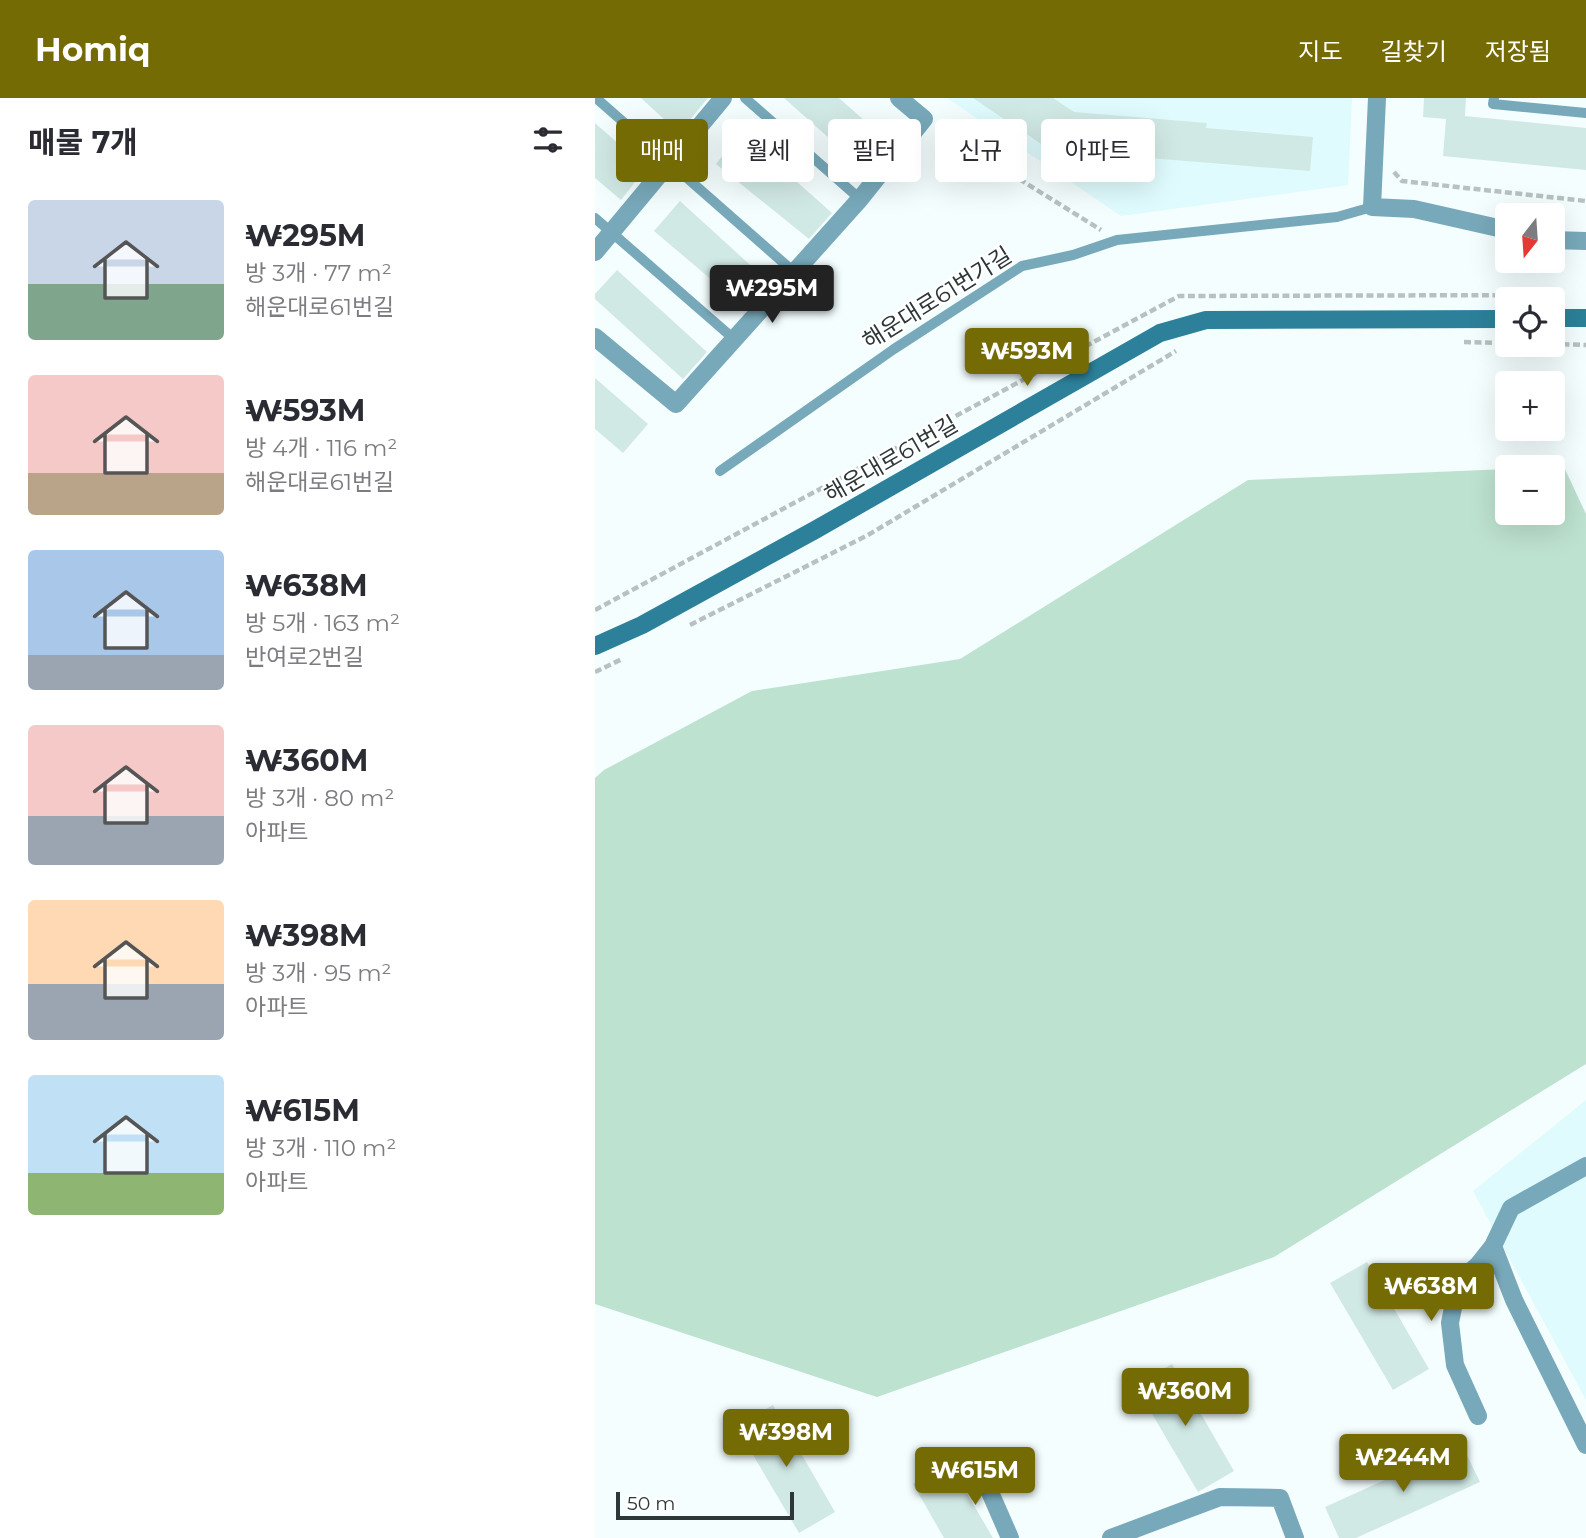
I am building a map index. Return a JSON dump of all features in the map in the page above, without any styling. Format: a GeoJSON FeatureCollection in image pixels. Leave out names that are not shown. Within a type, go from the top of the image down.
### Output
{"type":"FeatureCollection","features":[{"type":"Feature","properties":{"kind":"main road"},"geometry":{"type":"LineString","coordinates":[[1565,318],[1586,318]]}},
{"type":"Feature","properties":{"kind":"main road","name":"해운대로61번길"},"geometry":{"type":"LineString","coordinates":[[595,646],[642,625],[815,530],[1160,334],[1206,320],[1495,319]]}},
{"type":"Feature","properties":{"kind":"street"},"geometry":{"type":"LineString","coordinates":[[706,119],[723,98]]}},
{"type":"Feature","properties":{"kind":"street"},"geometry":{"type":"LineString","coordinates":[[595,337],[676,404],[860,199],[924,119],[899,98]]}},
{"type":"Feature","properties":{"kind":"street"},"geometry":{"type":"LineString","coordinates":[[1377,98],[1372,207],[1414,209],[1495,227]]}},
{"type":"Feature","properties":{"kind":"street"},"geometry":{"type":"LineString","coordinates":[[595,252],[653,182]]}},
{"type":"Feature","properties":{"kind":"street"},"geometry":{"type":"LineString","coordinates":[[1565,240],[1586,241]]}},
{"type":"Feature","properties":{"kind":"street"},"geometry":{"type":"LineString","coordinates":[[1478,1416],[1455,1365],[1450,1324],[1458,1282],[1478,1265],[1493,1246],[1511,1208],[1586,1166]]}},
{"type":"Feature","properties":{"kind":"street"},"geometry":{"type":"LineString","coordinates":[[1493,1246],[1514,1300],[1586,1445]]}},
{"type":"Feature","properties":{"kind":"street"},"geometry":{"type":"LineString","coordinates":[[976,1460],[1010,1538]]}},
{"type":"Feature","properties":{"kind":"street"},"geometry":{"type":"LineString","coordinates":[[1111,1538],[1220,1497],[1280,1498],[1296,1538]]}},
{"type":"Feature","properties":{"kind":"lane"},"geometry":{"type":"LineString","coordinates":[[596,98],[620,119]]}},
{"type":"Feature","properties":{"kind":"lane"},"geometry":{"type":"LineString","coordinates":[[744,98],[860,199]]}},
{"type":"Feature","properties":{"kind":"lane"},"geometry":{"type":"LineString","coordinates":[[1494,98],[1493,104],[1586,113]]}},
{"type":"Feature","properties":{"kind":"lane"},"geometry":{"type":"LineString","coordinates":[[691,182],[794,272]]}},
{"type":"Feature","properties":{"kind":"lane","name":"해운대로61번가길"},"geometry":{"type":"LineString","coordinates":[[720,471],[894,349],[1022,266],[1073,255],[1117,240],[1337,217],[1372,207]]}},
{"type":"Feature","properties":{"kind":"lane"},"geometry":{"type":"LineString","coordinates":[[595,218],[734,339]]}},
{"type":"Feature","properties":{"kind":"path"},"geometry":{"type":"LineString","coordinates":[[924,119],[1117,240]]}},
{"type":"Feature","properties":{"kind":"path"},"geometry":{"type":"LineString","coordinates":[[1393,171],[1402,181],[1586,201]]}},
{"type":"Feature","properties":{"kind":"path"},"geometry":{"type":"LineString","coordinates":[[1451,342],[1495,343]]}},
{"type":"Feature","properties":{"kind":"path"},"geometry":{"type":"LineString","coordinates":[[1565,344],[1586,345]]}},
{"type":"Feature","properties":{"kind":"path"},"geometry":{"type":"LineString","coordinates":[[682,629],[868,536],[1177,350]]}},
{"type":"Feature","properties":{"kind":"path"},"geometry":{"type":"LineString","coordinates":[[595,673],[632,654]]}},
{"type":"Feature","properties":{"kind":"shaded area"},"geometry":{"type":"Polygon","coordinates":[[[947,98],[1352,98],[1348,185],[1121,216],[1071,182],[1155,182],[1155,119],[1041,119],[1041,162],[1027,152],[1027,119],[978,119],[947,98]]]}},
{"type":"Feature","properties":{"kind":"shaded area"},"geometry":{"type":"Polygon","coordinates":[[[1586,1100],[1586,1400],[1473,1191],[1586,1100]]]}},
{"type":"Feature","properties":{"kind":"green space"},"geometry":{"type":"Polygon","coordinates":[[[1565,469],[1586,514],[1586,1064],[1274,1257],[877,1397],[595,1304],[595,778],[604,770],[752,691],[960,659],[1248,480],[1495,470],[1495,525],[1565,525],[1565,469]]]}},
{"type":"Feature","properties":{"kind":"building"},"geometry":{"type":"Polygon","coordinates":[[[641,98],[708,98],[691,119],[664,119],[641,98]]]}},
{"type":"Feature","properties":{"kind":"building"},"geometry":{"type":"Polygon","coordinates":[[[784,98],[839,98],[863,119],[828,119],[828,137],[814,125],[814,119],[808,119],[784,98]]]}},
{"type":"Feature","properties":{"kind":"building"},"geometry":{"type":"Polygon","coordinates":[[[973,98],[1053,98],[1074,112],[1207,123],[1206,128],[1313,137],[1310,171],[1155,158],[1155,119],[1041,119],[1041,144],[1027,134],[1027,119],[1004,119],[973,98]]]}},
{"type":"Feature","properties":{"kind":"building"},"geometry":{"type":"Polygon","coordinates":[[[1424,98],[1466,98],[1465,116],[1586,128],[1586,170],[1443,156],[1446,119],[1423,117],[1424,98]]]}},
{"type":"Feature","properties":{"kind":"building"},"geometry":{"type":"Polygon","coordinates":[[[595,123],[616,142],[616,182],[635,182],[621,200],[595,178],[595,123]]]}},
{"type":"Feature","properties":{"kind":"building"},"geometry":{"type":"Polygon","coordinates":[[[722,156],[722,169],[716,164],[722,156]]]}},
{"type":"Feature","properties":{"kind":"building"},"geometry":{"type":"Polygon","coordinates":[[[738,182],[797,182],[832,213],[809,239],[738,182]]]}},
{"type":"Feature","properties":{"kind":"building"},"geometry":{"type":"Polygon","coordinates":[[[680,201],[770,283],[746,309],[654,231],[680,201]]]}},
{"type":"Feature","properties":{"kind":"building"},"geometry":{"type":"Polygon","coordinates":[[[617,270],[707,352],[683,379],[595,299],[595,294],[617,270]]]}},
{"type":"Feature","properties":{"kind":"building"},"geometry":{"type":"Polygon","coordinates":[[[595,378],[648,424],[623,453],[595,429],[595,378]]]}},
{"type":"Feature","properties":{"kind":"building"},"geometry":{"type":"Polygon","coordinates":[[[1367,1262],[1429,1369],[1393,1390],[1330,1283],[1367,1262]]]}},
{"type":"Feature","properties":{"kind":"building"},"geometry":{"type":"Polygon","coordinates":[[[1172,1364],[1234,1471],[1198,1492],[1135,1385],[1172,1364]]]}},
{"type":"Feature","properties":{"kind":"building"},"geometry":{"type":"Polygon","coordinates":[[[773,1405],[835,1512],[799,1533],[736,1426],[773,1405]]]}},
{"type":"Feature","properties":{"kind":"building"},"geometry":{"type":"Polygon","coordinates":[[[1462,1445],[1480,1482],[1356,1538],[1339,1538],[1325,1507],[1462,1445]]]}},
{"type":"Feature","properties":{"kind":"building"},"geometry":{"type":"Polygon","coordinates":[[[949,1463],[993,1538],[944,1538],[913,1484],[949,1463]]]}}]}
